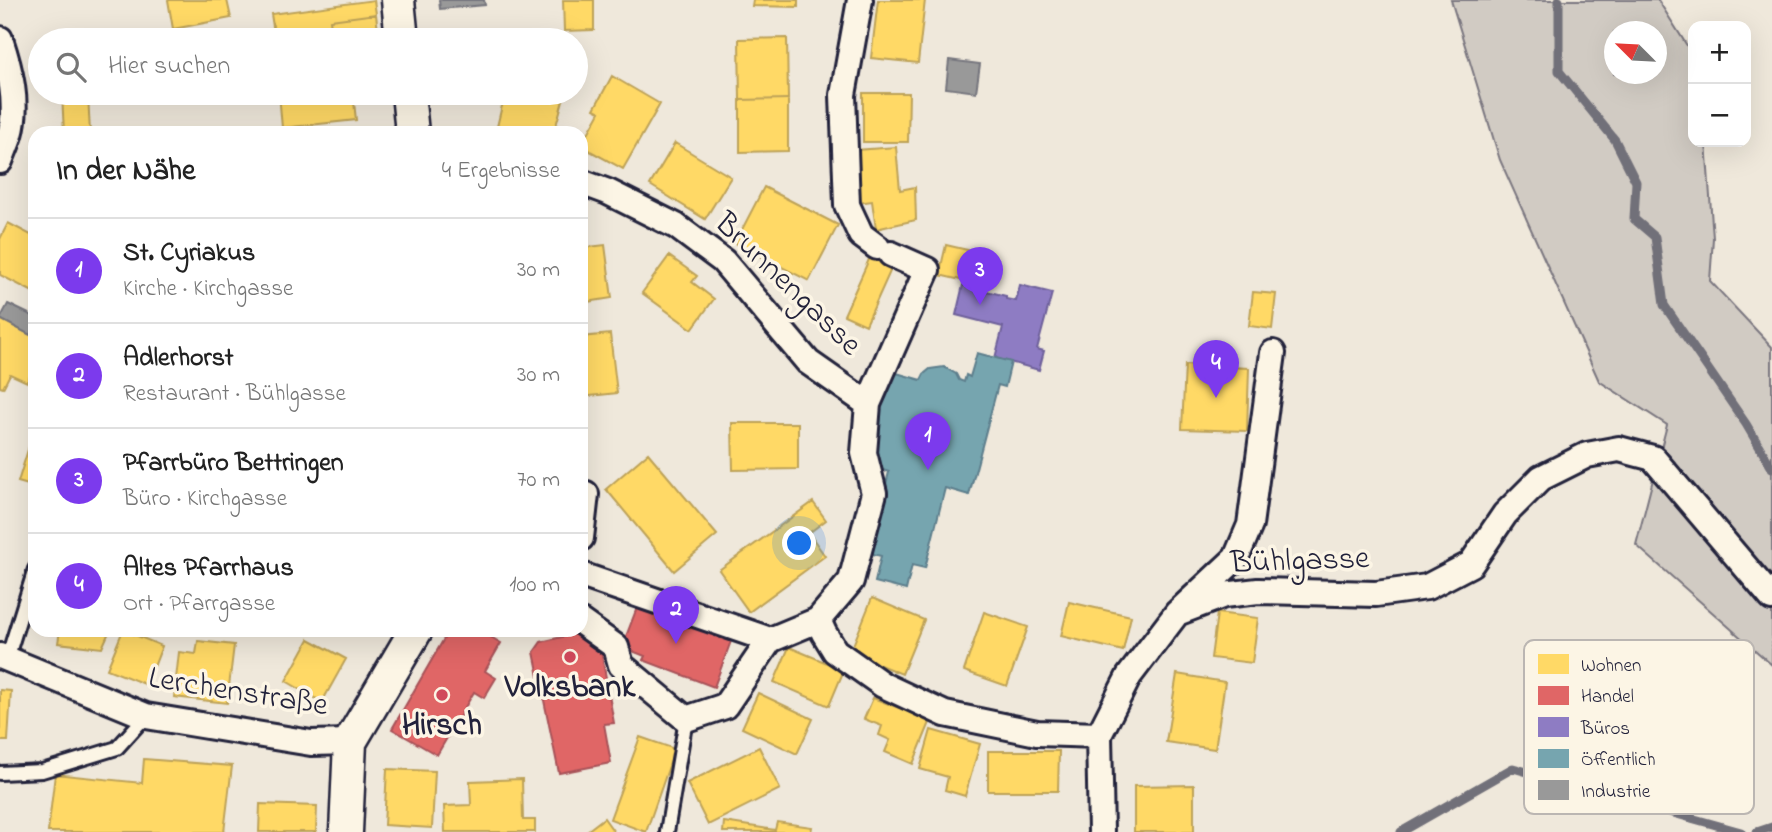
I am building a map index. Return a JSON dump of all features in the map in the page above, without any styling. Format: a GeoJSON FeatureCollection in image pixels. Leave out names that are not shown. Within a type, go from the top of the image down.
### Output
{"type":"FeatureCollection","features":[{"type":"Feature","properties":{"kind":"street"},"geometry":{"type":"LineString","coordinates":[[398,0],[401,28]]}},
{"type":"Feature","properties":{"kind":"street"},"geometry":{"type":"LineString","coordinates":[[588,627],[615,647],[621,665],[686,719],[724,706],[770,640],[818,620],[851,581],[874,493],[863,453],[868,404],[927,270],[884,251],[861,235],[847,205],[843,95],[860,0]]}},
{"type":"Feature","properties":{"kind":"street"},"geometry":{"type":"LineString","coordinates":[[0,161],[11,133],[14,104],[3,55]]}},
{"type":"Feature","properties":{"kind":"street"},"geometry":{"type":"LineString","coordinates":[[409,105],[411,126]]}},
{"type":"Feature","properties":{"kind":"street","name":"Brunnengasse"},"geometry":{"type":"LineString","coordinates":[[588,185],[676,226],[723,261],[808,362],[868,404]]}},
{"type":"Feature","properties":{"kind":"street"},"geometry":{"type":"LineString","coordinates":[[1101,832],[1098,735],[1129,676],[1177,613],[1236,558],[1250,525],[1273,353]]}},
{"type":"Feature","properties":{"kind":"street","name":"Bühlgasse"},"geometry":{"type":"LineString","coordinates":[[1177,613],[1224,595],[1258,591],[1376,594],[1427,587],[1471,564],[1505,514],[1541,478],[1587,455],[1619,449],[1653,458],[1772,598]]}},
{"type":"Feature","properties":{"kind":"street"},"geometry":{"type":"LineString","coordinates":[[588,577],[770,640]]}},
{"type":"Feature","properties":{"kind":"street"},"geometry":{"type":"LineString","coordinates":[[818,620],[835,651],[883,685],[945,714],[1037,733],[1098,735]]}},
{"type":"Feature","properties":{"kind":"street"},"geometry":{"type":"LineString","coordinates":[[346,832],[350,742],[411,637]]}},
{"type":"Feature","properties":{"kind":"street","name":"Lerchenstraße"},"geometry":{"type":"LineString","coordinates":[[4,657],[146,716],[311,743],[350,742]]}},
{"type":"Feature","properties":{"kind":"lane"},"geometry":{"type":"LineString","coordinates":[[4,657],[28,589]]}},
{"type":"Feature","properties":{"kind":"lane"},"geometry":{"type":"LineString","coordinates":[[0,773],[42,771],[117,748],[146,716]]}},
{"type":"Feature","properties":{"kind":"lane"},"geometry":{"type":"LineString","coordinates":[[667,832],[686,719]]}},
{"type":"Feature","properties":{"kind":"shaded area"},"geometry":{"type":"Polygon","coordinates":[[[1451,0],[1658,0],[1688,47],[1688,147],[1706,147],[1713,238],[1710,281],[1772,347],[1772,665],[1754,649],[1754,640],[1744,640],[1636,545],[1667,425],[1599,381],[1500,160],[1451,0]]]}},
{"type":"Feature","properties":{"kind":"building: Wohnen"},"geometry":{"type":"Polygon","coordinates":[[[168,0],[227,0],[231,18],[173,28],[168,0]]]}},
{"type":"Feature","properties":{"kind":"building: Wohnen"},"geometry":{"type":"Polygon","coordinates":[[[374,0],[376,14],[330,20],[331,28],[273,28],[271,14],[374,0]]]}},
{"type":"Feature","properties":{"kind":"building: Wohnen"},"geometry":{"type":"Polygon","coordinates":[[[563,0],[594,0],[594,30],[564,28],[563,0]]]}},
{"type":"Feature","properties":{"kind":"building: Wohnen"},"geometry":{"type":"Polygon","coordinates":[[[753,0],[798,0],[798,7],[752,6],[753,0]]]}},
{"type":"Feature","properties":{"kind":"building: Wohnen"},"geometry":{"type":"Polygon","coordinates":[[[878,0],[925,0],[918,63],[871,58],[878,0]]]}},
{"type":"Feature","properties":{"kind":"building: Wohnen"},"geometry":{"type":"Polygon","coordinates":[[[376,14],[378,28],[331,28],[330,20],[376,14]]]}},
{"type":"Feature","properties":{"kind":"building: Wohnen"},"geometry":{"type":"Polygon","coordinates":[[[787,38],[788,99],[740,100],[739,39],[787,38]]]}},
{"type":"Feature","properties":{"kind":"building: Wohnen"},"geometry":{"type":"Polygon","coordinates":[[[612,76],[660,104],[623,169],[588,150],[588,133],[600,112],[594,109],[612,76]]]}},
{"type":"Feature","properties":{"kind":"building: Wohnen"},"geometry":{"type":"Polygon","coordinates":[[[863,93],[909,93],[908,142],[863,142],[863,93]]]}},
{"type":"Feature","properties":{"kind":"building: Wohnen"},"geometry":{"type":"Polygon","coordinates":[[[788,99],[788,151],[740,152],[740,100],[788,99]]]}},
{"type":"Feature","properties":{"kind":"building: Wohnen"},"geometry":{"type":"Polygon","coordinates":[[[63,105],[89,105],[90,126],[64,126],[63,105]]]}},
{"type":"Feature","properties":{"kind":"building: Wohnen"},"geometry":{"type":"Polygon","coordinates":[[[280,105],[354,105],[356,120],[282,126],[280,105]]]}},
{"type":"Feature","properties":{"kind":"building: Wohnen"},"geometry":{"type":"Polygon","coordinates":[[[502,105],[562,105],[556,126],[497,126],[502,105]]]}},
{"type":"Feature","properties":{"kind":"building: Wohnen"},"geometry":{"type":"Polygon","coordinates":[[[675,143],[731,177],[705,219],[650,185],[675,143]]]}},
{"type":"Feature","properties":{"kind":"building: Wohnen"},"geometry":{"type":"Polygon","coordinates":[[[896,147],[900,190],[915,187],[916,220],[876,229],[872,201],[857,203],[856,150],[896,147]]]}},
{"type":"Feature","properties":{"kind":"building: Wohnen"},"geometry":{"type":"Polygon","coordinates":[[[764,187],[838,225],[809,281],[735,243],[764,187]]]}},
{"type":"Feature","properties":{"kind":"building: Wohnen"},"geometry":{"type":"Polygon","coordinates":[[[8,223],[28,233],[28,289],[0,275],[0,239],[8,223]]]}},
{"type":"Feature","properties":{"kind":"building: Wohnen"},"geometry":{"type":"Polygon","coordinates":[[[605,245],[612,298],[588,302],[588,247],[605,245]]]}},
{"type":"Feature","properties":{"kind":"building: Wohnen"},"geometry":{"type":"Polygon","coordinates":[[[946,245],[972,251],[965,281],[939,275],[946,245]]]}},
{"type":"Feature","properties":{"kind":"building: Wohnen"},"geometry":{"type":"Polygon","coordinates":[[[669,256],[697,276],[692,282],[714,299],[692,329],[642,293],[669,256]]]}},
{"type":"Feature","properties":{"kind":"building: Wohnen"},"geometry":{"type":"Polygon","coordinates":[[[870,257],[892,267],[866,325],[844,315],[870,257]]]}},
{"type":"Feature","properties":{"kind":"building: Wohnen"},"geometry":{"type":"Polygon","coordinates":[[[1253,292],[1276,294],[1272,329],[1249,326],[1253,292]]]}},
{"type":"Feature","properties":{"kind":"building: Wohnen"},"geometry":{"type":"Polygon","coordinates":[[[0,319],[28,333],[28,380],[27,382],[10,374],[3,388],[0,387],[0,319]]]}},
{"type":"Feature","properties":{"kind":"building: Wohnen"},"geometry":{"type":"Polygon","coordinates":[[[610,334],[617,393],[588,396],[588,336],[610,334]]]}},
{"type":"Feature","properties":{"kind":"building: Wohnen"},"geometry":{"type":"Polygon","coordinates":[[[1185,365],[1249,368],[1247,431],[1182,429],[1185,365]]]}},
{"type":"Feature","properties":{"kind":"building: Wohnen"},"geometry":{"type":"Polygon","coordinates":[[[732,423],[798,423],[798,469],[733,470],[732,423]]]}},
{"type":"Feature","properties":{"kind":"building: Wohnen"},"geometry":{"type":"Polygon","coordinates":[[[28,450],[28,485],[18,482],[28,450]]]}},
{"type":"Feature","properties":{"kind":"building: Wohnen"},"geometry":{"type":"Polygon","coordinates":[[[648,453],[717,535],[674,571],[606,489],[648,453]]]}},
{"type":"Feature","properties":{"kind":"building: Wohnen"},"geometry":{"type":"Polygon","coordinates":[[[813,502],[826,520],[809,533],[825,556],[749,612],[719,570],[813,502]]]}},
{"type":"Feature","properties":{"kind":"building: Wohnen"},"geometry":{"type":"Polygon","coordinates":[[[872,598],[924,620],[902,674],[850,653],[872,598]]]}},
{"type":"Feature","properties":{"kind":"building: Wohnen"},"geometry":{"type":"Polygon","coordinates":[[[1069,602],[1131,616],[1123,651],[1061,636],[1069,602]]]}},
{"type":"Feature","properties":{"kind":"building: Wohnen"},"geometry":{"type":"Polygon","coordinates":[[[984,612],[1028,627],[1007,686],[964,671],[984,612]]]}},
{"type":"Feature","properties":{"kind":"building: Wohnen"},"geometry":{"type":"Polygon","coordinates":[[[1217,613],[1258,618],[1252,663],[1211,658],[1217,613]]]}},
{"type":"Feature","properties":{"kind":"building: Wohnen"},"geometry":{"type":"Polygon","coordinates":[[[59,637],[107,637],[102,648],[58,643],[59,637]]]}},
{"type":"Feature","properties":{"kind":"building: Wohnen"},"geometry":{"type":"Polygon","coordinates":[[[120,637],[140,637],[162,646],[147,685],[107,669],[120,637]]]}},
{"type":"Feature","properties":{"kind":"building: Wohnen"},"geometry":{"type":"Polygon","coordinates":[[[309,639],[346,659],[322,702],[286,681],[309,639]]]}},
{"type":"Feature","properties":{"kind":"building: Wohnen"},"geometry":{"type":"Polygon","coordinates":[[[198,641],[234,645],[227,703],[174,697],[179,652],[196,654],[198,641]]]}},
{"type":"Feature","properties":{"kind":"building: Wohnen"},"geometry":{"type":"Polygon","coordinates":[[[789,647],[844,670],[829,706],[774,682],[789,647]]]}},
{"type":"Feature","properties":{"kind":"building: Wohnen"},"geometry":{"type":"Polygon","coordinates":[[[1177,674],[1225,682],[1215,749],[1166,742],[1177,674]]]}},
{"type":"Feature","properties":{"kind":"building: Wohnen"},"geometry":{"type":"Polygon","coordinates":[[[0,690],[11,691],[8,741],[0,741],[0,690]]]}},
{"type":"Feature","properties":{"kind":"building: Wohnen"},"geometry":{"type":"Polygon","coordinates":[[[758,693],[813,719],[797,754],[742,728],[758,693]]]}},
{"type":"Feature","properties":{"kind":"building: Wohnen"},"geometry":{"type":"Polygon","coordinates":[[[873,698],[931,720],[913,764],[885,752],[890,740],[879,735],[882,726],[864,719],[873,698]]]}},
{"type":"Feature","properties":{"kind":"building: Wohnen"},"geometry":{"type":"Polygon","coordinates":[[[931,730],[980,744],[965,796],[945,790],[948,777],[920,769],[931,730]]]}},
{"type":"Feature","properties":{"kind":"building: Wohnen"},"geometry":{"type":"Polygon","coordinates":[[[640,737],[675,749],[646,832],[610,819],[640,737]]]}},
{"type":"Feature","properties":{"kind":"building: Wohnen"},"geometry":{"type":"Polygon","coordinates":[[[759,747],[780,789],[708,825],[687,783],[759,747]]]}},
{"type":"Feature","properties":{"kind":"building: Wohnen"},"geometry":{"type":"Polygon","coordinates":[[[988,751],[1059,751],[1058,791],[988,791],[988,751]]]}},
{"type":"Feature","properties":{"kind":"building: Wohnen"},"geometry":{"type":"Polygon","coordinates":[[[144,759],[232,766],[224,832],[48,832],[55,774],[142,783],[144,759]]]}},
{"type":"Feature","properties":{"kind":"building: Wohnen"},"geometry":{"type":"Polygon","coordinates":[[[387,769],[435,771],[432,828],[384,825],[387,769]]]}},
{"type":"Feature","properties":{"kind":"building: Wohnen"},"geometry":{"type":"Polygon","coordinates":[[[522,779],[523,820],[535,820],[535,832],[445,832],[444,806],[471,805],[470,781],[522,779]]]}},
{"type":"Feature","properties":{"kind":"building: Wohnen"},"geometry":{"type":"Polygon","coordinates":[[[1194,785],[1194,832],[1134,832],[1134,786],[1194,785]]]}},
{"type":"Feature","properties":{"kind":"building: Wohnen"},"geometry":{"type":"Polygon","coordinates":[[[260,804],[317,806],[316,832],[259,832],[260,804]]]}},
{"type":"Feature","properties":{"kind":"building: Wohnen"},"geometry":{"type":"Polygon","coordinates":[[[604,818],[614,832],[587,832],[587,831],[604,818]]]}},
{"type":"Feature","properties":{"kind":"building: Wohnen"},"geometry":{"type":"Polygon","coordinates":[[[724,822],[775,830],[777,822],[812,827],[811,832],[723,832],[724,822]]]}},
{"type":"Feature","properties":{"kind":"building: Handel"},"geometry":{"type":"Polygon","coordinates":[[[638,605],[731,641],[714,687],[643,660],[645,656],[622,647],[638,605]]]}},
{"type":"Feature","properties":{"kind":"building: Handel","name":"Hirsch"},"geometry":{"type":"Polygon","coordinates":[[[445,637],[491,637],[501,643],[485,671],[496,678],[484,698],[474,692],[437,755],[392,729],[445,637]]]}},
{"type":"Feature","properties":{"kind":"building: Handel"},"geometry":{"type":"Polygon","coordinates":[[[562,637],[588,637],[601,650],[614,723],[604,724],[611,763],[559,773],[534,652],[541,642],[562,637]]]}},
{"type":"Feature","properties":{"kind":"building: Büros"},"geometry":{"type":"Polygon","coordinates":[[[963,285],[1016,301],[1020,285],[1052,293],[1037,349],[1044,351],[1039,370],[995,358],[1003,327],[956,315],[963,285]]]}},
{"type":"Feature","properties":{"kind":"building: Öffentlich"},"geometry":{"type":"Polygon","coordinates":[[[977,353],[1011,362],[1005,387],[998,385],[969,495],[945,488],[925,568],[912,565],[906,590],[875,582],[881,556],[869,553],[889,472],[873,467],[879,407],[893,372],[921,380],[930,369],[944,367],[964,382],[966,375],[970,377],[977,353]]]}},
{"type":"Feature","properties":{"kind":"building: Industrie"},"geometry":{"type":"Polygon","coordinates":[[[439,0],[484,0],[485,5],[440,9],[439,0]]]}},
{"type":"Feature","properties":{"kind":"building: Industrie"},"geometry":{"type":"Polygon","coordinates":[[[949,60],[980,64],[976,92],[946,88],[949,60]]]}},
{"type":"Feature","properties":{"kind":"building: Industrie"},"geometry":{"type":"Polygon","coordinates":[[[8,304],[28,314],[28,334],[0,319],[8,304]]]}},
{"type":"Feature","properties":{"kind":"waterway"},"geometry":{"type":"LineString","coordinates":[[1559,0],[1559,71],[1615,140],[1636,182],[1634,219],[1655,237],[1664,305],[1746,424],[1772,468]]}},
{"type":"Feature","properties":{"kind":"waterway"},"geometry":{"type":"LineString","coordinates":[[1401,832],[1513,768],[1524,771]]}},
{"type":"Feature","properties":{"kind":"waterway"},"geometry":{"type":"LineString","coordinates":[[1677,814],[1741,832]]}},
{"type":"Feature","properties":{"kind":"waterway"},"geometry":{"type":"LineString","coordinates":[[1757,832],[1772,827]]}},
{"type":"Feature","properties":{"kind":"place","name":"Pfarrbüro Bettringen"},"geometry":{"type":"Point","coordinates":[980,305]}},
{"type":"Feature","properties":{"kind":"place","name":"Altes Pfarrhaus"},"geometry":{"type":"Point","coordinates":[1216,398]}},
{"type":"Feature","properties":{"kind":"place","name":"St. Cyriakus"},"geometry":{"type":"Point","coordinates":[928,470]}},
{"type":"Feature","properties":{"kind":"place","name":"Adlerhorst"},"geometry":{"type":"Point","coordinates":[676,644]}},
{"type":"Feature","properties":{"kind":"place","name":"Volksbank"},"geometry":{"type":"Point","coordinates":[570,657]}},
{"type":"Feature","properties":{"kind":"place","name":"Hirsch"},"geometry":{"type":"Point","coordinates":[442,695]}}]}
